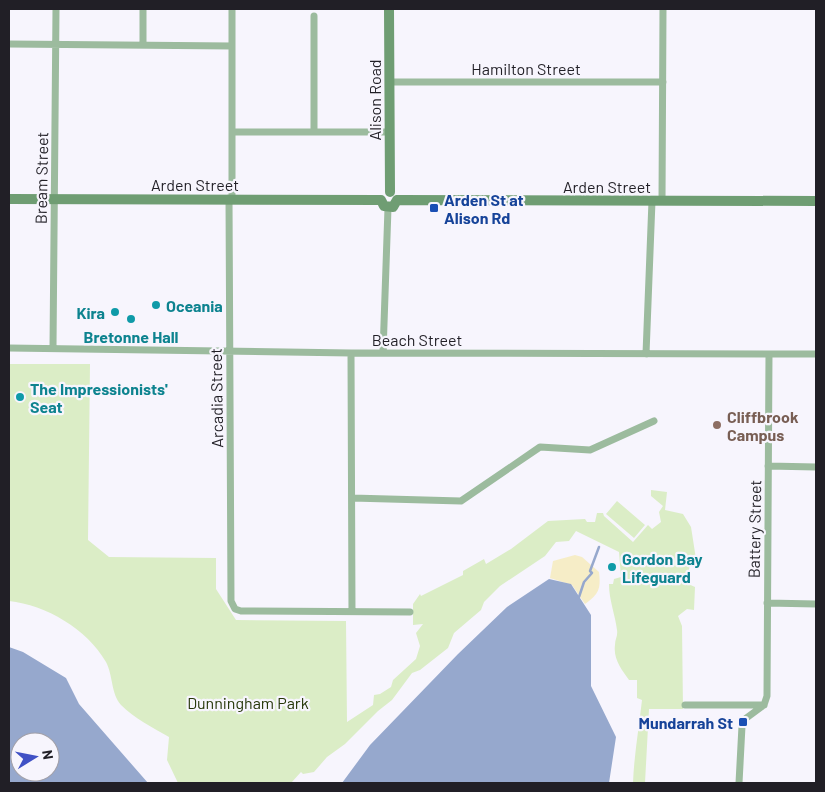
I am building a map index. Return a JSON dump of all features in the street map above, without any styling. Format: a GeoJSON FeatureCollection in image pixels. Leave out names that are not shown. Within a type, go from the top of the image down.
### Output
{"type":"FeatureCollection","features":[{"type":"Feature","properties":{"kind":"main road","name":"Alison Road"},"geometry":{"type":"LineString","coordinates":[[389,9],[390,192]]}},
{"type":"Feature","properties":{"kind":"main road"},"geometry":{"type":"LineString","coordinates":[[390,192],[394,194],[397,200],[395,205],[384,204],[384,194],[390,192]]}},
{"type":"Feature","properties":{"kind":"main road","name":"Arden Street"},"geometry":{"type":"LineString","coordinates":[[9,199],[230,198],[384,204]]}},
{"type":"Feature","properties":{"kind":"main road","name":"Arden Street"},"geometry":{"type":"LineString","coordinates":[[397,200],[816,201]]}},
{"type":"Feature","properties":{"kind":"street","name":"Bream Street"},"geometry":{"type":"LineString","coordinates":[[53,348],[56,9]]}},
{"type":"Feature","properties":{"kind":"street"},"geometry":{"type":"LineString","coordinates":[[143,9],[143,45]]}},
{"type":"Feature","properties":{"kind":"street","name":"Arcadia Street"},"geometry":{"type":"LineString","coordinates":[[232,9],[230,597],[232,606],[241,611],[352,611]]}},
{"type":"Feature","properties":{"kind":"street"},"geometry":{"type":"LineString","coordinates":[[646,354],[663,82],[663,9]]}},
{"type":"Feature","properties":{"kind":"street"},"geometry":{"type":"LineString","coordinates":[[314,16],[314,132]]}},
{"type":"Feature","properties":{"kind":"street"},"geometry":{"type":"LineString","coordinates":[[9,44],[232,46]]}},
{"type":"Feature","properties":{"kind":"street","name":"Hamilton Street"},"geometry":{"type":"LineString","coordinates":[[389,82],[663,82]]}},
{"type":"Feature","properties":{"kind":"street"},"geometry":{"type":"LineString","coordinates":[[232,132],[389,132]]}},
{"type":"Feature","properties":{"kind":"street"},"geometry":{"type":"LineString","coordinates":[[383,353],[384,204]]}},
{"type":"Feature","properties":{"kind":"street","name":"Beach Street"},"geometry":{"type":"LineString","coordinates":[[9,348],[350,353],[816,354]]}},
{"type":"Feature","properties":{"kind":"street"},"geometry":{"type":"LineString","coordinates":[[350,353],[352,611],[410,612]]}},
{"type":"Feature","properties":{"kind":"street","name":"Battery Street"},"geometry":{"type":"LineString","coordinates":[[764,705],[767,696],[769,354]]}},
{"type":"Feature","properties":{"kind":"street"},"geometry":{"type":"LineString","coordinates":[[352,498],[461,501],[540,447],[590,450],[654,421]]}},
{"type":"Feature","properties":{"kind":"street"},"geometry":{"type":"LineString","coordinates":[[768,466],[816,467]]}},
{"type":"Feature","properties":{"kind":"street"},"geometry":{"type":"LineString","coordinates":[[767,603],[816,604]]}},
{"type":"Feature","properties":{"kind":"street"},"geometry":{"type":"LineString","coordinates":[[685,706],[764,705]]}},
{"type":"Feature","properties":{"kind":"street"},"geometry":{"type":"LineString","coordinates":[[739,783],[742,726],[745,719],[764,705]]}},
{"type":"Feature","properties":{"kind":"green space","name":"Dunningham Park"},"geometry":{"type":"Polygon","coordinates":[[[9,364],[90,364],[88,540],[109,557],[216,558],[216,589],[236,620],[346,621],[347,722],[373,705],[374,695],[380,694],[391,687],[393,680],[416,659],[420,646],[416,633],[423,624],[413,625],[413,604],[420,594],[421,596],[463,575],[463,571],[484,559],[486,564],[511,549],[548,521],[585,519],[587,522],[595,522],[597,513],[603,513],[633,542],[648,525],[652,529],[661,522],[659,512],[663,506],[651,496],[651,490],[667,492],[665,510],[683,514],[691,527],[696,559],[690,565],[686,583],[695,587],[694,610],[687,609],[678,616],[682,626],[683,709],[649,709],[645,783],[633,783],[642,700],[637,698],[637,680],[629,680],[615,655],[617,632],[609,584],[613,584],[614,579],[621,577],[619,552],[576,531],[569,541],[556,542],[545,556],[500,586],[484,602],[481,610],[454,633],[448,648],[420,670],[412,673],[392,700],[378,711],[345,744],[327,757],[314,772],[303,774],[301,772],[291,783],[178,783],[167,760],[169,737],[121,705],[115,695],[106,662],[88,639],[77,629],[51,613],[23,603],[9,601],[9,364]]]}},
{"type":"Feature","properties":{"kind":"green space"},"geometry":{"type":"Polygon","coordinates":[[[617,501],[645,525],[634,538],[606,514],[617,501]]]}},
{"type":"Feature","properties":{"kind":"sand"},"geometry":{"type":"Polygon","coordinates":[[[575,555],[582,557],[599,572],[600,583],[598,591],[585,604],[572,585],[550,578],[553,561],[575,555]]]}},
{"type":"Feature","properties":{"kind":"water"},"geometry":{"type":"Polygon","coordinates":[[[549,579],[571,584],[591,615],[591,686],[616,737],[609,783],[342,783],[370,745],[458,654],[507,607],[549,579]]]}},
{"type":"Feature","properties":{"kind":"water"},"geometry":{"type":"Polygon","coordinates":[[[9,647],[23,652],[66,678],[79,704],[148,783],[9,783],[9,647]]]}},
{"type":"Feature","properties":{"kind":"waterway"},"geometry":{"type":"LineString","coordinates":[[579,597],[584,582],[592,573],[590,571],[599,547]]}},
{"type":"Feature","properties":{"kind":"place","name":"Arden St at Alison Rd"},"geometry":{"type":"Point","coordinates":[434,208]}},
{"type":"Feature","properties":{"kind":"place","name":"Oceania"},"geometry":{"type":"Point","coordinates":[156,305]}},
{"type":"Feature","properties":{"kind":"place","name":"Kira"},"geometry":{"type":"Point","coordinates":[115,312]}},
{"type":"Feature","properties":{"kind":"place","name":"Bretonne Hall"},"geometry":{"type":"Point","coordinates":[131,319]}},
{"type":"Feature","properties":{"kind":"place","name":"The Impressionists' Seat"},"geometry":{"type":"Point","coordinates":[20,397]}},
{"type":"Feature","properties":{"kind":"place","name":"Cliffbrook Campus"},"geometry":{"type":"Point","coordinates":[717,425]}},
{"type":"Feature","properties":{"kind":"place","name":"Gordon Bay Lifeguard"},"geometry":{"type":"Point","coordinates":[612,567]}},
{"type":"Feature","properties":{"kind":"place","name":"Mundarrah St"},"geometry":{"type":"Point","coordinates":[743,722]}}]}
